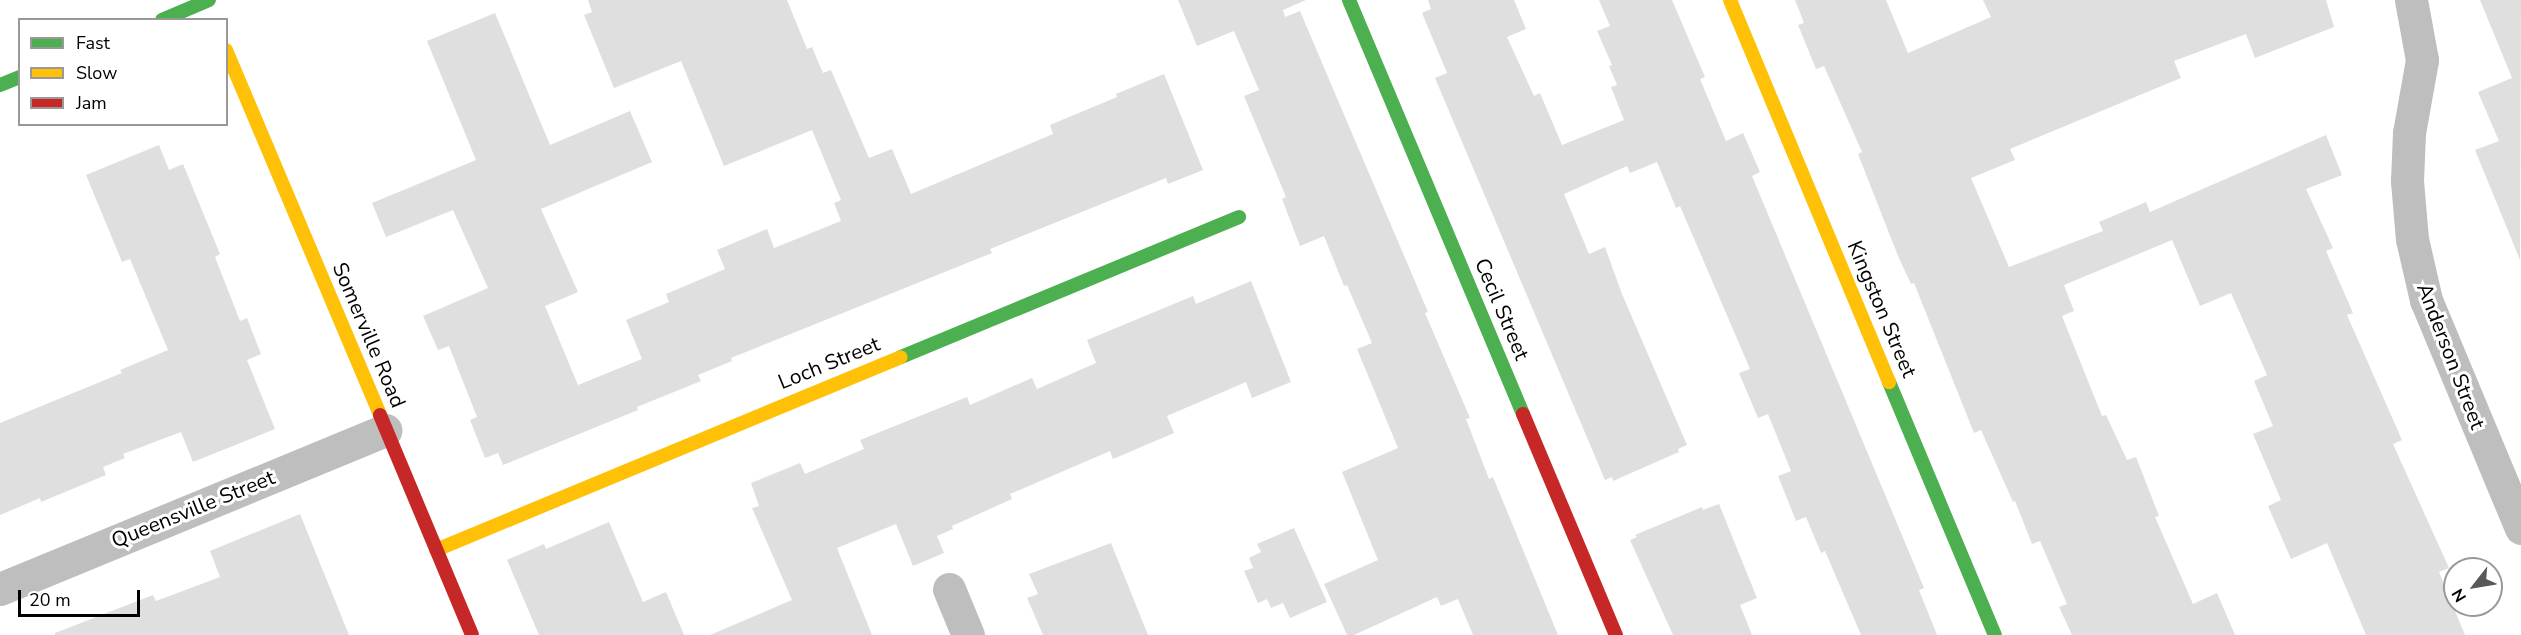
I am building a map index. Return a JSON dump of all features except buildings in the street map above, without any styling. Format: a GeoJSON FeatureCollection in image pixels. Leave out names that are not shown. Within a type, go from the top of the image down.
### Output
{"type":"FeatureCollection","features":[{"type":"Feature","properties":{"kind":"street","name":"Cecil Street"},"geometry":{"type":"LineString","coordinates":[[1349,0],[1617,635]]}},
{"type":"Feature","properties":{"kind":"street","name":"Kingston Street"},"geometry":{"type":"LineString","coordinates":[[1730,0],[1995,635]]}},
{"type":"Feature","properties":{"kind":"street","name":"Anderson Street"},"geometry":{"type":"LineString","coordinates":[[2411,0],[2422,60],[2409,133],[2407,181],[2412,239],[2426,300],[2521,528]]}},
{"type":"Feature","properties":{"kind":"street"},"geometry":{"type":"LineString","coordinates":[[167,18],[207,3]]}},
{"type":"Feature","properties":{"kind":"street","name":"Somerville Road"},"geometry":{"type":"LineString","coordinates":[[228,55],[472,635]]}},
{"type":"Feature","properties":{"kind":"street"},"geometry":{"type":"LineString","coordinates":[[0,85],[18,78]]}},
{"type":"Feature","properties":{"kind":"street","name":"Loch Street"},"geometry":{"type":"LineString","coordinates":[[436,550],[1239,217]]}},
{"type":"Feature","properties":{"kind":"street","name":"Queensville Street"},"geometry":{"type":"LineString","coordinates":[[0,589],[387,430]]}},
{"type":"Feature","properties":{"kind":"street"},"geometry":{"type":"LineString","coordinates":[[949,589],[968,635]]}},
{"type":"Feature","properties":{"kind":"traffic: fast"},"geometry":{"type":"LineString","coordinates":[[167,18],[209,0]]}},
{"type":"Feature","properties":{"kind":"traffic: fast"},"geometry":{"type":"LineString","coordinates":[[1349,0],[1523,414]]}},
{"type":"Feature","properties":{"kind":"traffic: fast"},"geometry":{"type":"LineString","coordinates":[[0,85],[18,78]]}},
{"type":"Feature","properties":{"kind":"traffic: fast"},"geometry":{"type":"LineString","coordinates":[[901,357],[1239,217]]}},
{"type":"Feature","properties":{"kind":"traffic: fast"},"geometry":{"type":"LineString","coordinates":[[1889,382],[1995,635]]}},
{"type":"Feature","properties":{"kind":"traffic: slow"},"geometry":{"type":"LineString","coordinates":[[1730,0],[1889,382]]}},
{"type":"Feature","properties":{"kind":"traffic: slow"},"geometry":{"type":"LineString","coordinates":[[228,55],[380,415]]}},
{"type":"Feature","properties":{"kind":"traffic: slow"},"geometry":{"type":"LineString","coordinates":[[436,550],[901,357]]}},
{"type":"Feature","properties":{"kind":"traffic: jam"},"geometry":{"type":"LineString","coordinates":[[1523,414],[1616,635]]}},
{"type":"Feature","properties":{"kind":"traffic: jam"},"geometry":{"type":"LineString","coordinates":[[380,415],[472,635]]}}]}
